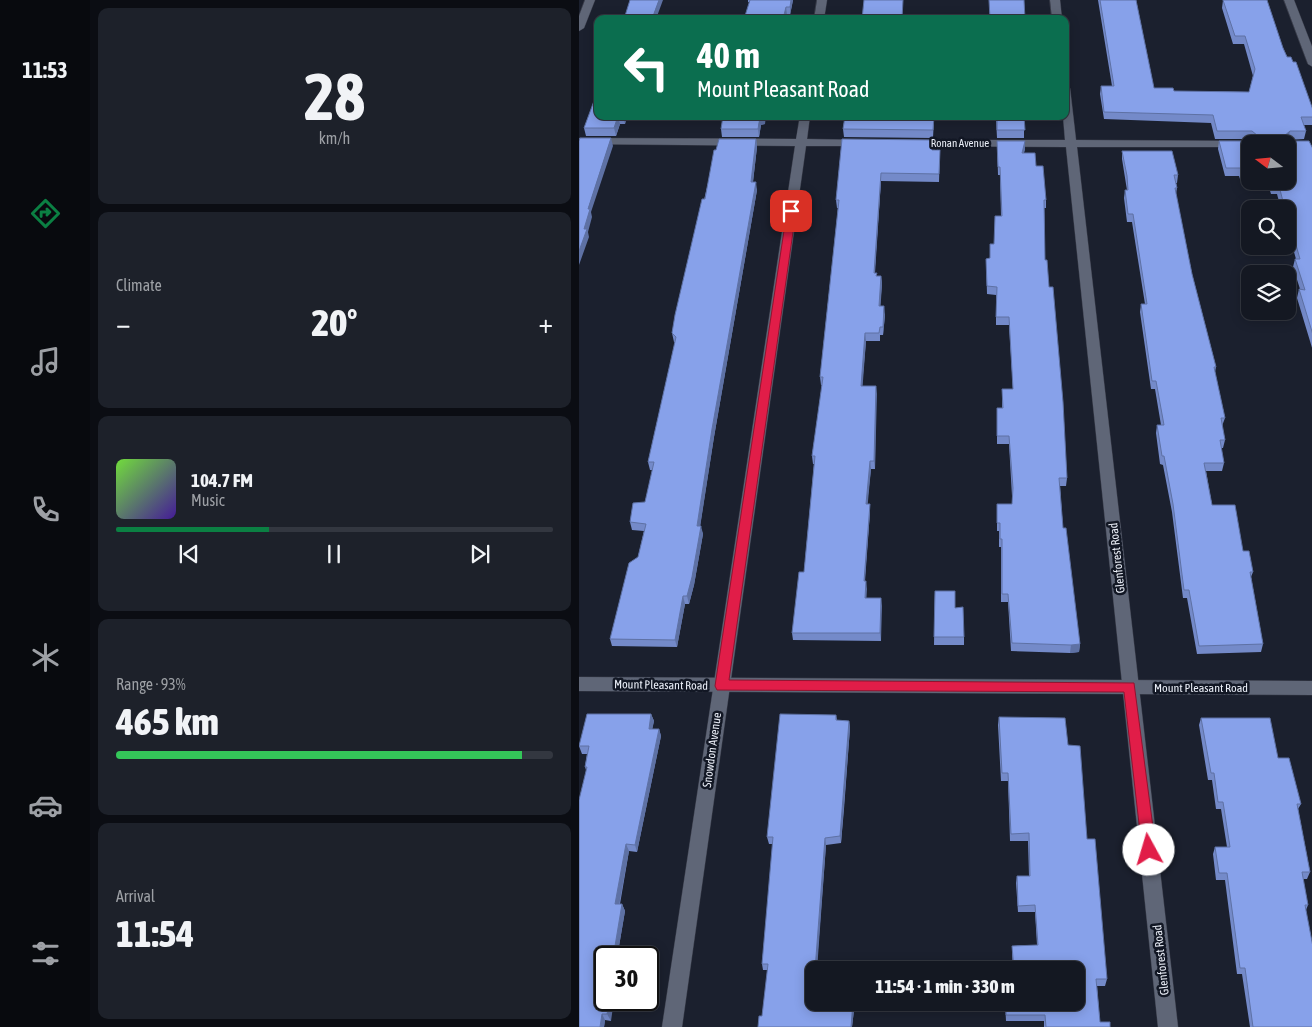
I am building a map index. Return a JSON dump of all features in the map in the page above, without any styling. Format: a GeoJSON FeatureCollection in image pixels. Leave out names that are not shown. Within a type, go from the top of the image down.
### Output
{"type":"FeatureCollection","features":[{"type":"Feature","properties":{"kind":"street"},"geometry":{"type":"LineString","coordinates":[[579,28],[590,0]]}},
{"type":"Feature","properties":{"kind":"street"},"geometry":{"type":"LineString","coordinates":[[820,15],[822,0]]}},
{"type":"Feature","properties":{"kind":"street"},"geometry":{"type":"LineString","coordinates":[[1055,0],[1057,15]]}},
{"type":"Feature","properties":{"kind":"street"},"geometry":{"type":"LineString","coordinates":[[1289,0],[1312,64]]}},
{"type":"Feature","properties":{"kind":"street","name":"Snowdon Avenue"},"geometry":{"type":"LineString","coordinates":[[672,1027],[804,120]]}},
{"type":"Feature","properties":{"kind":"street","name":"Glenforest Road"},"geometry":{"type":"LineString","coordinates":[[1068,120],[1168,1027]]}},
{"type":"Feature","properties":{"kind":"street"},"geometry":{"type":"LineString","coordinates":[[579,141],[869,143]]}},
{"type":"Feature","properties":{"kind":"street","name":"Ronan Avenue"},"geometry":{"type":"LineString","coordinates":[[907,143],[1241,144]]}},
{"type":"Feature","properties":{"kind":"street","name":"Mount Pleasant Road"},"geometry":{"type":"LineString","coordinates":[[579,684],[1312,688]]}},
{"type":"Feature","properties":{"kind":"building"},"geometry":{"type":"Polygon","coordinates":[[[630,0],[659,0],[653,15],[625,15],[630,0]]]}},
{"type":"Feature","properties":{"kind":"building"},"geometry":{"type":"Polygon","coordinates":[[[750,0],[791,0],[790,7],[786,7],[784,15],[745,15],[750,0]]]}},
{"type":"Feature","properties":{"kind":"building"},"geometry":{"type":"Polygon","coordinates":[[[864,0],[903,0],[902,15],[862,15],[864,0]]]}},
{"type":"Feature","properties":{"kind":"building"},"geometry":{"type":"Polygon","coordinates":[[[989,0],[1024,0],[1025,15],[990,15],[989,0]]]}},
{"type":"Feature","properties":{"kind":"building"},"geometry":{"type":"Polygon","coordinates":[[[1100,0],[1136,0],[1154,88],[1173,88],[1174,91],[1249,92],[1255,69],[1245,36],[1235,36],[1223,0],[1267,0],[1287,57],[1291,57],[1293,62],[1296,62],[1313,110],[1313,117],[1301,117],[1306,131],[1290,131],[1285,135],[1257,135],[1252,131],[1217,131],[1213,115],[1104,112],[1101,86],[1114,86],[1100,0]]]}},
{"type":"Feature","properties":{"kind":"building"},"geometry":{"type":"Polygon","coordinates":[[[594,101],[594,120],[617,120],[614,128],[584,128],[594,101]]]}},
{"type":"Feature","properties":{"kind":"building"},"geometry":{"type":"Polygon","coordinates":[[[722,120],[760,120],[758,129],[721,129],[722,120]]]}},
{"type":"Feature","properties":{"kind":"building"},"geometry":{"type":"Polygon","coordinates":[[[844,120],[934,120],[933,130],[843,129],[844,120]]]}},
{"type":"Feature","properties":{"kind":"building"},"geometry":{"type":"Polygon","coordinates":[[[997,120],[1024,120],[1025,130],[997,130],[997,120]]]}},
{"type":"Feature","properties":{"kind":"building"},"geometry":{"type":"Polygon","coordinates":[[[580,138],[611,138],[588,209],[590,209],[584,229],[587,229],[579,251],[579,141],[580,138]]]}},
{"type":"Feature","properties":{"kind":"building"},"geometry":{"type":"Polygon","coordinates":[[[719,139],[756,139],[751,182],[756,182],[712,429],[697,526],[701,526],[692,577],[687,596],[683,596],[675,640],[610,639],[629,563],[638,557],[646,524],[630,522],[633,503],[645,502],[654,462],[648,462],[676,337],[672,333],[675,315],[702,199],[705,199],[714,150],[716,150],[719,139]]]}},
{"type":"Feature","properties":{"kind":"building"},"geometry":{"type":"Polygon","coordinates":[[[842,139],[933,140],[932,150],[940,150],[939,174],[881,173],[874,273],[877,273],[876,276],[881,276],[879,306],[884,306],[883,327],[880,327],[879,333],[865,333],[861,386],[876,386],[874,461],[870,461],[866,504],[870,504],[864,581],[866,581],[865,598],[881,598],[880,633],[792,633],[799,572],[804,572],[815,456],[812,456],[823,377],[820,377],[839,200],[836,200],[842,139]]]}},
{"type":"Feature","properties":{"kind":"building"},"geometry":{"type":"Polygon","coordinates":[[[997,141],[1025,141],[1022,153],[1035,153],[1036,166],[1043,166],[1046,200],[1044,200],[1045,260],[1047,260],[1049,287],[1053,287],[1063,402],[1067,478],[1059,478],[1063,528],[1066,528],[1080,644],[1012,643],[1008,594],[1002,594],[1002,539],[1000,539],[1000,523],[997,523],[997,504],[1012,504],[1013,488],[1009,436],[997,436],[997,408],[1003,408],[1002,389],[1013,389],[1009,317],[996,317],[997,287],[987,286],[986,259],[990,258],[990,244],[994,244],[995,216],[1002,216],[997,141]]]}},
{"type":"Feature","properties":{"kind":"building"},"geometry":{"type":"Polygon","coordinates":[[[1219,141],[1241,141],[1241,168],[1226,168],[1219,141]]]}},
{"type":"Feature","properties":{"kind":"building"},"geometry":{"type":"Polygon","coordinates":[[[1297,141],[1309,141],[1313,149],[1313,335],[1299,289],[1305,290],[1295,259],[1300,259],[1296,245],[1296,200],[1283,200],[1280,190],[1297,190],[1297,141]]]}},
{"type":"Feature","properties":{"kind":"building"},"geometry":{"type":"Polygon","coordinates":[[[1122,151],[1172,151],[1178,175],[1174,175],[1177,188],[1175,188],[1192,274],[1216,367],[1214,367],[1225,418],[1221,418],[1225,440],[1220,440],[1224,463],[1204,463],[1212,505],[1235,505],[1243,551],[1249,551],[1253,572],[1250,572],[1263,644],[1199,646],[1189,590],[1184,590],[1173,504],[1157,425],[1164,425],[1156,381],[1152,381],[1141,304],[1147,304],[1133,214],[1128,214],[1125,190],[1128,190],[1127,176],[1122,151]]]}},
{"type":"Feature","properties":{"kind":"building"},"geometry":{"type":"Polygon","coordinates":[[[935,591],[955,591],[955,608],[963,607],[964,637],[934,637],[935,591]]]}},
{"type":"Feature","properties":{"kind":"building"},"geometry":{"type":"Polygon","coordinates":[[[587,714],[651,714],[649,729],[659,729],[635,845],[626,844],[615,904],[622,904],[615,946],[594,946],[594,1011],[608,1011],[607,1014],[602,1014],[600,1027],[579,1027],[579,800],[587,767],[585,767],[589,746],[579,746],[587,714]]]}},
{"type":"Feature","properties":{"kind":"building"},"geometry":{"type":"Polygon","coordinates":[[[780,714],[836,715],[836,720],[849,721],[840,836],[825,838],[816,961],[805,961],[805,1011],[852,1011],[851,1027],[758,1027],[759,1016],[762,1016],[768,964],[762,964],[773,837],[767,837],[780,714]]]}},
{"type":"Feature","properties":{"kind":"building"},"geometry":{"type":"Polygon","coordinates":[[[999,717],[1065,718],[1068,745],[1080,746],[1087,839],[1095,839],[1107,979],[1096,979],[1100,1022],[1110,1022],[1110,1027],[1046,1027],[1045,1015],[1006,1015],[1006,1011],[1085,1011],[1085,961],[1013,961],[1012,946],[1038,945],[1035,905],[1018,906],[1017,876],[1030,876],[1029,833],[1011,834],[1008,773],[1002,773],[999,717]]]}},
{"type":"Feature","properties":{"kind":"building"},"geometry":{"type":"Polygon","coordinates":[[[1201,718],[1270,718],[1278,758],[1289,758],[1301,804],[1297,804],[1310,872],[1302,872],[1308,905],[1305,905],[1313,947],[1313,1027],[1253,1027],[1245,968],[1240,968],[1227,873],[1219,873],[1215,847],[1230,847],[1223,802],[1218,802],[1214,773],[1211,773],[1201,718]]]}},
{"type":"Feature","properties":{"kind":"route"},"geometry":{"type":"LineString","coordinates":[[791,211],[722,686],[1130,687],[1149,850]]}}]}
